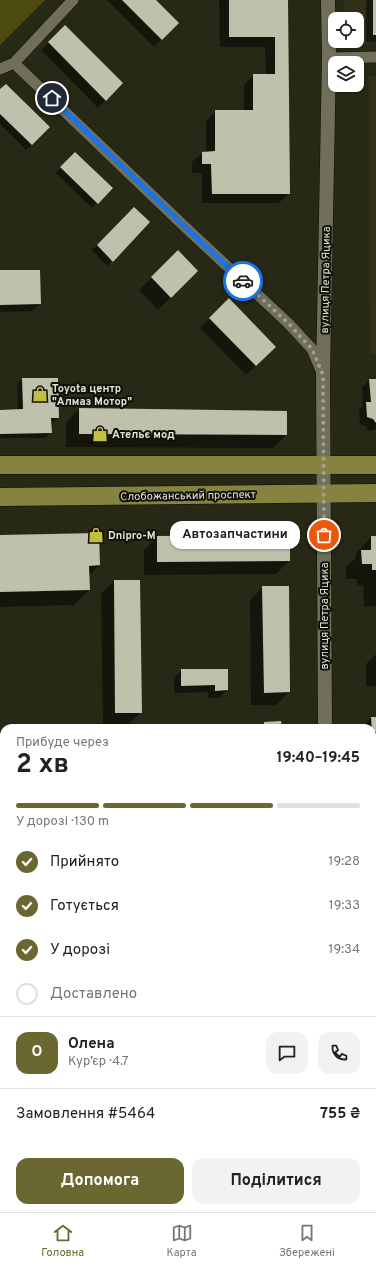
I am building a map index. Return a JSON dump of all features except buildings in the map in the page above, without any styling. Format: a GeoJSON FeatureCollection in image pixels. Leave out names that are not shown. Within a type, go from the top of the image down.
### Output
{"type":"FeatureCollection","features":[{"type":"Feature","properties":{"kind":"main road"},"geometry":{"type":"LineString","coordinates":[[0,465],[376,465]]}},
{"type":"Feature","properties":{"kind":"main road","name":"Слобожанський проспект"},"geometry":{"type":"LineString","coordinates":[[0,497],[376,493]]}},
{"type":"Feature","properties":{"kind":"street"},"geometry":{"type":"LineString","coordinates":[[0,69],[14,63],[73,0]]}},
{"type":"Feature","properties":{"kind":"street","name":"вулиця Петра Яцика"},"geometry":{"type":"LineString","coordinates":[[328,0],[329,56]]}},
{"type":"Feature","properties":{"kind":"street"},"geometry":{"type":"LineString","coordinates":[[364,57],[376,57]]}},
{"type":"Feature","properties":{"kind":"street"},"geometry":{"type":"LineString","coordinates":[[14,63],[289,324],[312,349],[323,375]]}},
{"type":"Feature","properties":{"kind":"street","name":"вулиця Петра Яцика"},"geometry":{"type":"LineString","coordinates":[[324,724],[323,375],[328,92]]}},
{"type":"Feature","properties":{"kind":"shaded area"},"geometry":{"type":"Polygon","coordinates":[[[0,0],[45,0],[0,45],[0,0]]]}},
{"type":"Feature","properties":{"kind":"shaded area"},"geometry":{"type":"Polygon","coordinates":[[[344,0],[376,0],[376,43],[364,43],[364,12],[344,12],[344,0]]]}},
{"type":"Feature","properties":{"kind":"shaded area"},"geometry":{"type":"Polygon","coordinates":[[[369,76],[376,76],[376,354],[370,354],[369,76]]]}},
{"type":"Feature","properties":{"kind":"way so far"},"geometry":{"type":"LineString","coordinates":[[243,281],[289,324],[312,349],[323,375],[324,535]]}},
{"type":"Feature","properties":{"kind":"place","name":"Toyota центр \"Алмаз Мотор\""},"geometry":{"type":"Point","coordinates":[40,394]}},
{"type":"Feature","properties":{"kind":"place","name":"Ательє мод"},"geometry":{"type":"Point","coordinates":[100,434]}},
{"type":"Feature","properties":{"kind":"place","name":"Dnipro-M"},"geometry":{"type":"Point","coordinates":[96,535]}},
{"type":"Feature","properties":{"kind":"place","name":"Автозапчастини"},"geometry":{"type":"Point","coordinates":[324,535]}},
{"type":"Feature","properties":{"kind":"route"},"geometry":{"type":"LineString","coordinates":[[52,98],[243,281]]}}]}
